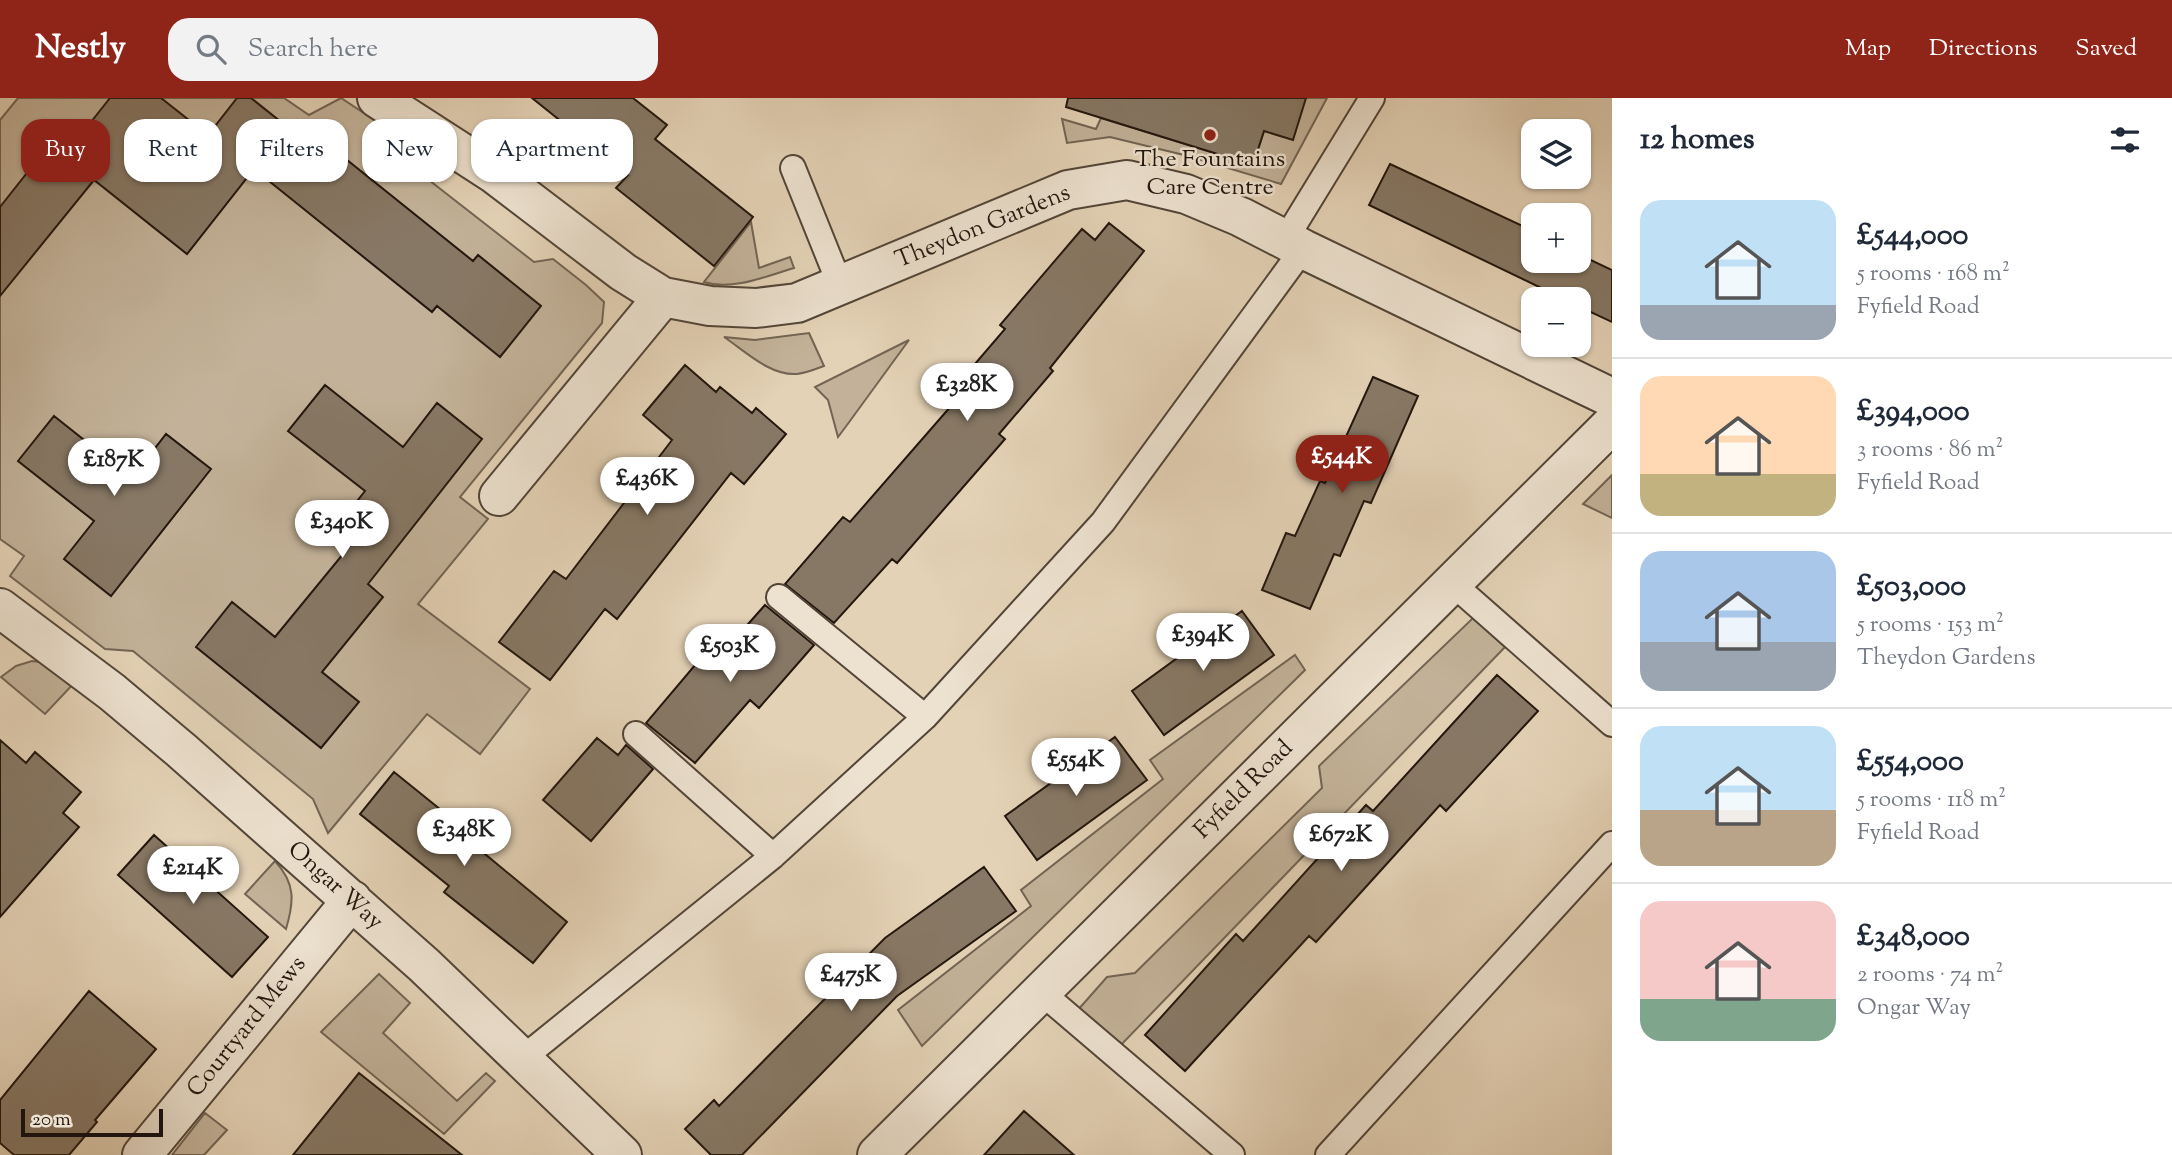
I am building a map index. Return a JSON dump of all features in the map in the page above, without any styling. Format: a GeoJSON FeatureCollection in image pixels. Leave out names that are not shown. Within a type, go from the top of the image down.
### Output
{"type":"FeatureCollection","features":[{"type":"Feature","properties":{"kind":"street","name":"Theydon Gardens"},"geometry":{"type":"LineString","coordinates":[[377,98],[493,173],[623,272],[663,297],[710,306],[756,308],[796,303],[1068,190],[1127,180],[1186,194],[1241,216],[1294,245],[1612,398]]}},
{"type":"Feature","properties":{"kind":"street"},"geometry":{"type":"LineString","coordinates":[[499,496],[663,297]]}},
{"type":"Feature","properties":{"kind":"street","name":"Fyfield Road"},"geometry":{"type":"LineString","coordinates":[[877,1155],[1612,424]]}},
{"type":"Feature","properties":{"kind":"street","name":"Ongar Way"},"geometry":{"type":"LineString","coordinates":[[5,621],[111,692],[181,750],[352,900],[523,1058],[622,1155]]}},
{"type":"Feature","properties":{"kind":"street","name":"Courtyard Mews"},"geometry":{"type":"LineString","coordinates":[[142,1155],[352,900]]}},
{"type":"Feature","properties":{"kind":"lane"},"geometry":{"type":"LineString","coordinates":[[523,1058],[773,856],[925,717],[1103,522],[1294,245],[1372,98]]}},
{"type":"Feature","properties":{"kind":"lane"},"geometry":{"type":"LineString","coordinates":[[793,168],[841,285]]}},
{"type":"Feature","properties":{"kind":"lane"},"geometry":{"type":"LineString","coordinates":[[1452,583],[1612,724]]}},
{"type":"Feature","properties":{"kind":"lane"},"geometry":{"type":"LineString","coordinates":[[779,597],[925,717]]}},
{"type":"Feature","properties":{"kind":"lane"},"geometry":{"type":"LineString","coordinates":[[636,734],[773,856]]}},
{"type":"Feature","properties":{"kind":"lane"},"geometry":{"type":"LineString","coordinates":[[1328,1155],[1612,844]]}},
{"type":"Feature","properties":{"kind":"lane"},"geometry":{"type":"LineString","coordinates":[[1041,992],[1232,1155]]}},
{"type":"Feature","properties":{"kind":"shaded area"},"geometry":{"type":"Polygon","coordinates":[[[18,98],[284,98],[309,115],[341,98],[373,119],[362,119],[362,182],[431,182],[534,262],[553,259],[604,302],[602,323],[460,497],[488,519],[418,604],[530,689],[480,754],[427,714],[328,833],[313,799],[133,651],[105,649],[10,576],[24,556],[0,539],[0,120],[18,98]]]}},
{"type":"Feature","properties":{"kind":"shaded area"},"geometry":{"type":"Polygon","coordinates":[[[1306,98],[1327,98],[1281,184],[1188,156],[1110,137],[1067,143],[1062,119],[1096,129],[1101,118],[1253,165],[1264,131],[1306,98]]]}},
{"type":"Feature","properties":{"kind":"shaded area"},"geometry":{"type":"Polygon","coordinates":[[[751,222],[759,268],[790,257],[794,268],[738,284],[704,282],[751,222]]]}},
{"type":"Feature","properties":{"kind":"shaded area"},"geometry":{"type":"Polygon","coordinates":[[[809,333],[824,366],[797,374],[787,374],[768,367],[724,337],[755,340],[809,333]]]}},
{"type":"Feature","properties":{"kind":"shaded area"},"geometry":{"type":"Polygon","coordinates":[[[909,340],[838,437],[828,400],[815,387],[909,340]]]}},
{"type":"Feature","properties":{"kind":"shaded area"},"geometry":{"type":"Polygon","coordinates":[[[1612,475],[1612,518],[1583,504],[1612,475]]]}},
{"type":"Feature","properties":{"kind":"shaded area"},"geometry":{"type":"Polygon","coordinates":[[[1473,618],[1505,647],[1120,1046],[1077,1011],[1107,977],[1135,973],[1322,788],[1319,766],[1473,618]]]}},
{"type":"Feature","properties":{"kind":"shaded area"},"geometry":{"type":"Polygon","coordinates":[[[1295,655],[1305,670],[922,1046],[898,1010],[1031,906],[1021,890],[1163,779],[1150,760],[1295,655]]]}},
{"type":"Feature","properties":{"kind":"shaded area"},"geometry":{"type":"Polygon","coordinates":[[[32,661],[55,664],[76,681],[45,714],[1,677],[16,666],[32,661]]]}},
{"type":"Feature","properties":{"kind":"shaded area"},"geometry":{"type":"Polygon","coordinates":[[[275,861],[290,886],[292,902],[286,929],[245,894],[275,861]]]}},
{"type":"Feature","properties":{"kind":"shaded area"},"geometry":{"type":"Polygon","coordinates":[[[379,974],[410,1003],[383,1033],[457,1101],[486,1073],[495,1081],[444,1134],[321,1032],[379,974]]]}},
{"type":"Feature","properties":{"kind":"shaded area"},"geometry":{"type":"Polygon","coordinates":[[[205,1113],[227,1130],[204,1155],[172,1155],[205,1113]]]}},
{"type":"Feature","properties":{"kind":"building"},"geometry":{"type":"Polygon","coordinates":[[[110,98],[161,98],[188,119],[124,119],[124,182],[222,182],[221,119],[237,98],[251,98],[277,119],[236,119],[236,182],[244,182],[187,254],[97,182],[110,182],[110,119],[93,119],[110,98]]]}},
{"type":"Feature","properties":{"kind":"building"},"geometry":{"type":"Polygon","coordinates":[[[532,98],[633,98],[667,125],[655,139],[753,217],[714,266],[616,188],[622,182],[633,182],[633,119],[558,119],[532,98]]]}},
{"type":"Feature","properties":{"kind":"building","name":"The Fountains Care Centre"},"geometry":{"type":"Polygon","coordinates":[[[1068,98],[1306,98],[1293,140],[1264,131],[1253,165],[1066,107],[1068,98]]]}},
{"type":"Feature","properties":{"kind":"building"},"geometry":{"type":"Polygon","coordinates":[[[348,161],[362,172],[362,182],[374,182],[473,261],[478,255],[541,306],[500,357],[437,306],[432,312],[270,182],[348,182],[348,161]]]}},
{"type":"Feature","properties":{"kind":"building"},"geometry":{"type":"Polygon","coordinates":[[[1390,164],[1521,225],[1521,273],[1591,273],[1591,260],[1612,270],[1612,322],[1591,312],[1591,287],[1539,287],[1369,205],[1390,164]]]}},
{"type":"Feature","properties":{"kind":"building"},"geometry":{"type":"Polygon","coordinates":[[[21,180],[92,182],[0,296],[0,207],[21,180]]]}},
{"type":"Feature","properties":{"kind":"building"},"geometry":{"type":"Polygon","coordinates":[[[1109,223],[1144,251],[1050,368],[1053,371],[999,434],[1005,439],[897,563],[892,559],[834,623],[785,584],[843,517],[850,522],[958,398],[951,392],[1005,329],[1000,325],[1082,229],[1095,240],[1109,223]]]}},
{"type":"Feature","properties":{"kind":"building"},"geometry":{"type":"Polygon","coordinates":[[[685,365],[716,392],[720,387],[752,413],[756,408],[786,434],[744,484],[731,473],[617,619],[605,609],[550,680],[499,642],[554,571],[566,579],[672,440],[643,415],[685,365]]]}},
{"type":"Feature","properties":{"kind":"building"},"geometry":{"type":"Polygon","coordinates":[[[1373,377],[1418,396],[1371,503],[1364,501],[1340,556],[1334,554],[1310,609],[1262,590],[1286,533],[1295,536],[1320,481],[1325,483],[1373,377]]]}},
{"type":"Feature","properties":{"kind":"building"},"geometry":{"type":"Polygon","coordinates":[[[325,385],[403,447],[437,403],[482,439],[368,584],[383,597],[322,672],[359,702],[321,748],[196,647],[232,602],[275,637],[353,542],[335,529],[365,491],[288,431],[325,385]]]}},
{"type":"Feature","properties":{"kind":"building"},"geometry":{"type":"Polygon","coordinates":[[[54,416],[132,478],[166,434],[211,469],[111,596],[64,559],[94,521],[18,461],[54,416]]]}},
{"type":"Feature","properties":{"kind":"building"},"geometry":{"type":"Polygon","coordinates":[[[765,605],[814,645],[759,708],[750,700],[695,763],[646,723],[701,658],[710,667],[765,605]]]}},
{"type":"Feature","properties":{"kind":"building"},"geometry":{"type":"Polygon","coordinates":[[[1242,611],[1274,655],[1164,735],[1132,691],[1242,611]]]}},
{"type":"Feature","properties":{"kind":"building"},"geometry":{"type":"Polygon","coordinates":[[[1497,675],[1538,711],[1446,811],[1440,805],[1316,942],[1309,936],[1185,1071],[1145,1035],[1236,934],[1243,941],[1366,805],[1373,811],[1497,675]]]}},
{"type":"Feature","properties":{"kind":"building"},"geometry":{"type":"Polygon","coordinates":[[[1115,737],[1147,780],[1037,860],[1005,816],[1115,737]]]}},
{"type":"Feature","properties":{"kind":"building"},"geometry":{"type":"Polygon","coordinates":[[[597,738],[618,755],[626,745],[653,769],[591,841],[543,800],[597,738]]]}},
{"type":"Feature","properties":{"kind":"building"},"geometry":{"type":"Polygon","coordinates":[[[0,740],[26,763],[35,752],[81,792],[63,813],[79,827],[0,917],[0,740]]]}},
{"type":"Feature","properties":{"kind":"building"},"geometry":{"type":"Polygon","coordinates":[[[394,772],[483,844],[479,849],[567,922],[533,963],[444,892],[449,886],[360,814],[394,772]]]}},
{"type":"Feature","properties":{"kind":"building"},"geometry":{"type":"Polygon","coordinates":[[[154,835],[268,937],[232,977],[118,875],[154,835]]]}},
{"type":"Feature","properties":{"kind":"building"},"geometry":{"type":"Polygon","coordinates":[[[984,867],[1016,911],[897,996],[742,1155],[711,1155],[685,1129],[714,1100],[719,1106],[885,938],[984,867]]]}},
{"type":"Feature","properties":{"kind":"building"},"geometry":{"type":"Polygon","coordinates":[[[89,991],[156,1049],[95,1120],[97,1122],[69,1155],[14,1155],[0,1143],[0,1100],[89,991]]]}},
{"type":"Feature","properties":{"kind":"building"},"geometry":{"type":"Polygon","coordinates":[[[359,1073],[462,1155],[293,1155],[359,1073]]]}},
{"type":"Feature","properties":{"kind":"building"},"geometry":{"type":"Polygon","coordinates":[[[1024,1111],[1074,1155],[984,1155],[1024,1111]]]}},
{"type":"Feature","properties":{"kind":"place","name":"The Fountains Care Centre"},"geometry":{"type":"Point","coordinates":[1210,135]}}]}
